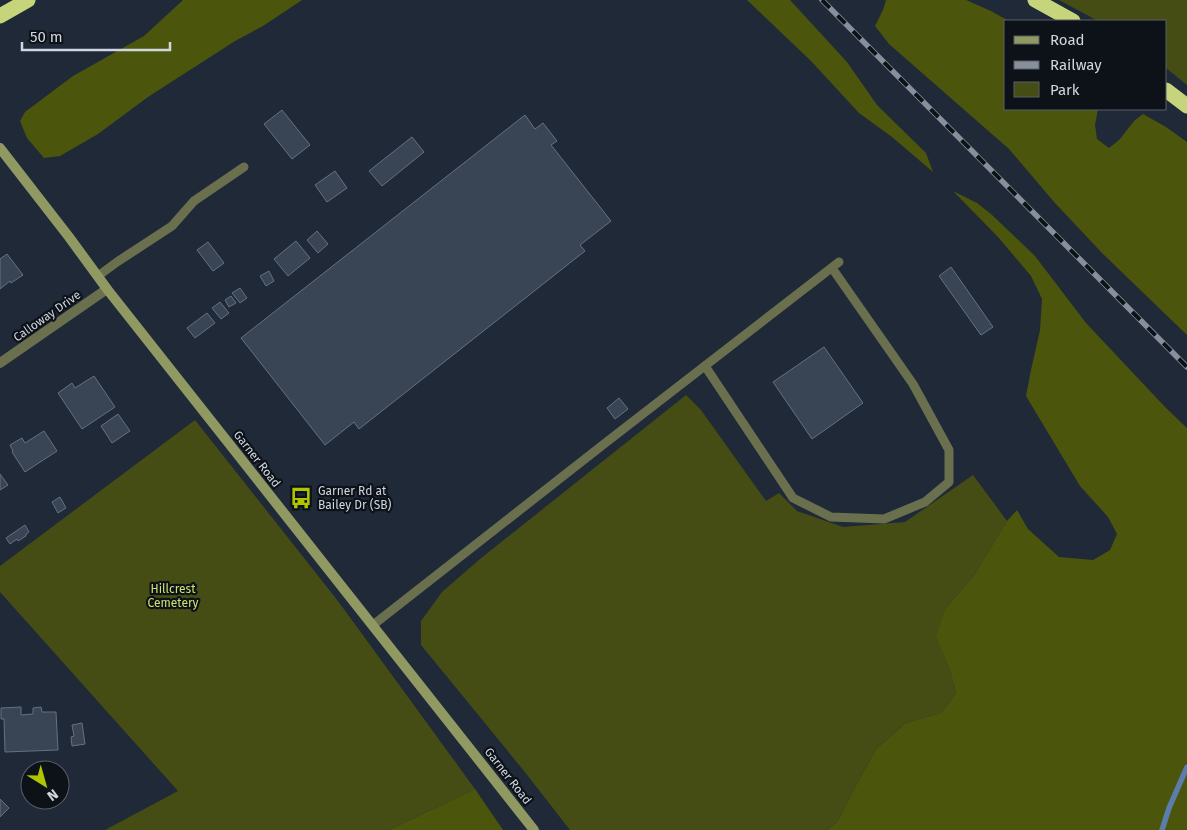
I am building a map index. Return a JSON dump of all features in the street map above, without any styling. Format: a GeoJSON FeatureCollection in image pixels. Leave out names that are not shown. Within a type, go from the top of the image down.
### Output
{"type":"FeatureCollection","features":[{"type":"Feature","properties":{"kind":"highway"},"geometry":{"type":"LineString","coordinates":[[6,12],[28,0]]}},
{"type":"Feature","properties":{"kind":"highway"},"geometry":{"type":"LineString","coordinates":[[1035,0],[1070,20]]}},
{"type":"Feature","properties":{"kind":"highway"},"geometry":{"type":"LineString","coordinates":[[1167,91],[1187,106]]}},
{"type":"Feature","properties":{"kind":"main road","name":"Garner Road"},"geometry":{"type":"LineString","coordinates":[[0,148],[107,289],[534,830]]}},
{"type":"Feature","properties":{"kind":"street","name":"Calloway Drive"},"geometry":{"type":"LineString","coordinates":[[0,363],[107,289]]}},
{"type":"Feature","properties":{"kind":"lane"},"geometry":{"type":"LineString","coordinates":[[98,276],[172,226],[194,201],[244,168]]}},
{"type":"Feature","properties":{"kind":"lane"},"geometry":{"type":"LineString","coordinates":[[373,625],[705,366],[835,265],[913,384],[948,450],[949,482],[925,502],[884,519],[831,517],[793,498],[705,366]]}},
{"type":"Feature","properties":{"kind":"green space"},"geometry":{"type":"Polygon","coordinates":[[[183,0],[302,0],[148,97],[98,134],[60,156],[44,158],[27,138],[20,121],[25,112],[73,76],[144,36],[183,0]]]}},
{"type":"Feature","properties":{"kind":"green space"},"geometry":{"type":"Polygon","coordinates":[[[747,0],[790,0],[847,62],[877,105],[926,153],[933,172],[892,137],[859,113],[811,61],[747,0]]]}},
{"type":"Feature","properties":{"kind":"green space"},"geometry":{"type":"Polygon","coordinates":[[[886,0],[966,0],[1007,20],[1004,20],[1004,110],[1098,110],[1095,125],[1097,139],[1109,148],[1143,114],[1187,142],[1187,335],[1102,253],[1055,203],[1009,149],[889,44],[875,26],[886,0]]]}},
{"type":"Feature","properties":{"kind":"green space"},"geometry":{"type":"Polygon","coordinates":[[[1059,0],[1187,0],[1187,85],[1167,69],[1167,20],[1096,20],[1059,0]]]}},
{"type":"Feature","properties":{"kind":"green space"},"geometry":{"type":"Polygon","coordinates":[[[953,191],[977,203],[991,214],[1035,256],[1086,323],[1187,428],[1187,830],[827,830],[838,821],[876,749],[906,723],[941,713],[956,693],[949,667],[936,636],[946,608],[974,575],[1007,521],[1017,510],[1028,529],[1059,557],[1093,560],[1110,550],[1117,534],[1108,517],[1080,486],[1026,396],[1040,330],[1042,299],[1031,276],[998,237],[953,191]]]}},
{"type":"Feature","properties":{"kind":"green space"},"geometry":{"type":"Polygon","coordinates":[[[686,395],[701,410],[766,501],[779,493],[797,511],[843,527],[905,522],[973,475],[1007,521],[974,575],[946,608],[949,667],[956,693],[941,713],[906,723],[876,749],[838,821],[827,830],[570,830],[421,645],[421,621],[442,592],[480,559],[686,395]]]}},
{"type":"Feature","properties":{"kind":"green space","name":"Hillcrest Cemetery"},"geometry":{"type":"Polygon","coordinates":[[[195,420],[338,601],[475,789],[389,830],[105,830],[178,791],[0,592],[0,566],[195,420]]]}},
{"type":"Feature","properties":{"kind":"green space"},"geometry":{"type":"Polygon","coordinates":[[[475,789],[503,830],[389,830],[475,789]]]}},
{"type":"Feature","properties":{"kind":"building"},"geometry":{"type":"Polygon","coordinates":[[[282,110],[310,145],[292,159],[264,124],[282,110]]]}},
{"type":"Feature","properties":{"kind":"building"},"geometry":{"type":"Polygon","coordinates":[[[525,115],[535,129],[543,123],[557,141],[551,145],[611,221],[580,245],[585,251],[359,429],[354,422],[325,445],[241,338],[525,115]]]}},
{"type":"Feature","properties":{"kind":"building"},"geometry":{"type":"Polygon","coordinates":[[[412,137],[424,152],[382,186],[369,171],[412,137]]]}},
{"type":"Feature","properties":{"kind":"building"},"geometry":{"type":"Polygon","coordinates":[[[335,171],[347,188],[327,202],[315,185],[335,171]]]}},
{"type":"Feature","properties":{"kind":"building"},"geometry":{"type":"Polygon","coordinates":[[[317,231],[328,244],[318,253],[307,240],[317,231]]]}},
{"type":"Feature","properties":{"kind":"building"},"geometry":{"type":"Polygon","coordinates":[[[296,241],[310,258],[288,276],[274,259],[296,241]]]}},
{"type":"Feature","properties":{"kind":"building"},"geometry":{"type":"Polygon","coordinates":[[[208,242],[224,263],[213,271],[197,250],[208,242]]]}},
{"type":"Feature","properties":{"kind":"building"},"geometry":{"type":"Polygon","coordinates":[[[7,254],[23,275],[11,283],[10,281],[0,289],[0,259],[7,254]]]}},
{"type":"Feature","properties":{"kind":"building"},"geometry":{"type":"Polygon","coordinates":[[[951,267],[993,327],[981,335],[939,276],[951,267]]]}},
{"type":"Feature","properties":{"kind":"building"},"geometry":{"type":"Polygon","coordinates":[[[269,271],[274,281],[266,286],[260,276],[269,271]]]}},
{"type":"Feature","properties":{"kind":"building"},"geometry":{"type":"Polygon","coordinates":[[[240,288],[247,298],[240,303],[232,293],[240,288]]]}},
{"type":"Feature","properties":{"kind":"building"},"geometry":{"type":"Polygon","coordinates":[[[231,296],[236,303],[229,307],[225,300],[231,296]]]}},
{"type":"Feature","properties":{"kind":"building"},"geometry":{"type":"Polygon","coordinates":[[[220,302],[229,313],[221,319],[212,308],[220,302]]]}},
{"type":"Feature","properties":{"kind":"building"},"geometry":{"type":"Polygon","coordinates":[[[207,313],[215,323],[195,338],[187,328],[207,313]]]}},
{"type":"Feature","properties":{"kind":"building"},"geometry":{"type":"Polygon","coordinates":[[[824,347],[863,403],[812,439],[773,382],[824,347]]]}},
{"type":"Feature","properties":{"kind":"building"},"geometry":{"type":"Polygon","coordinates":[[[94,376],[115,407],[82,429],[58,393],[72,383],[75,388],[94,376]]]}},
{"type":"Feature","properties":{"kind":"building"},"geometry":{"type":"Polygon","coordinates":[[[619,398],[628,409],[615,419],[607,408],[619,398]]]}},
{"type":"Feature","properties":{"kind":"building"},"geometry":{"type":"Polygon","coordinates":[[[118,414],[130,431],[112,443],[101,426],[118,414]]]}},
{"type":"Feature","properties":{"kind":"building"},"geometry":{"type":"Polygon","coordinates":[[[44,431],[57,451],[25,472],[12,452],[10,445],[22,438],[25,443],[44,431]]]}},
{"type":"Feature","properties":{"kind":"building"},"geometry":{"type":"Polygon","coordinates":[[[0,474],[8,485],[0,490],[0,474]]]}},
{"type":"Feature","properties":{"kind":"building"},"geometry":{"type":"Polygon","coordinates":[[[60,497],[66,508],[58,513],[52,502],[60,497]]]}},
{"type":"Feature","properties":{"kind":"building"},"geometry":{"type":"Polygon","coordinates":[[[25,525],[29,532],[26,536],[10,544],[6,538],[25,525]]]}},
{"type":"Feature","properties":{"kind":"building"},"geometry":{"type":"Polygon","coordinates":[[[21,707],[21,715],[33,714],[33,708],[41,707],[42,712],[56,712],[58,750],[5,752],[4,719],[1,719],[1,708],[21,707]]]}},
{"type":"Feature","properties":{"kind":"building"},"geometry":{"type":"Polygon","coordinates":[[[82,723],[85,744],[72,746],[71,737],[74,736],[72,725],[82,723]]]}},
{"type":"Feature","properties":{"kind":"building"},"geometry":{"type":"Polygon","coordinates":[[[0,799],[9,808],[0,817],[0,799]]]}},
{"type":"Feature","properties":{"kind":"waterway"},"geometry":{"type":"LineString","coordinates":[[1162,830],[1169,808],[1187,767]]}},
{"type":"Feature","properties":{"kind":"railway"},"geometry":{"type":"LineString","coordinates":[[822,0],[1187,367]]}},
{"type":"Feature","properties":{"kind":"place","name":"Garner Rd at Bailey Dr (SB)"},"geometry":{"type":"Point","coordinates":[301,498]}}]}
